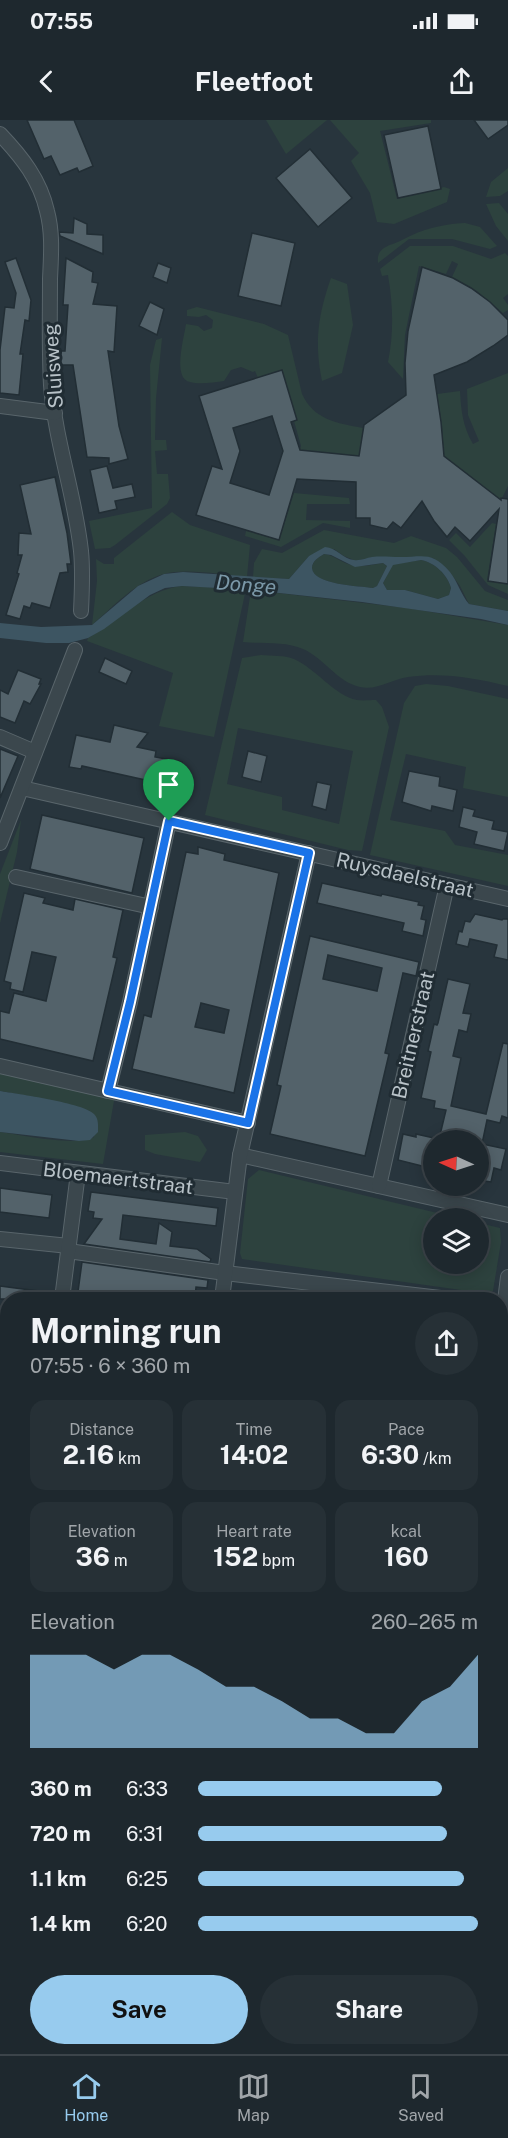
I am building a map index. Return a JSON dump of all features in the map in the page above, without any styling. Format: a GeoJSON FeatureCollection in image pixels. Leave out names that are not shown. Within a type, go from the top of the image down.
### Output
{"type":"FeatureCollection","features":[{"type":"Feature","properties":{"kind":"street","name":"Sluisweg"},"geometry":{"type":"LineString","coordinates":[[0,135],[15,150],[35,177],[50,222],[49,350],[55,413],[80,543],[83,581],[81,610]]}},
{"type":"Feature","properties":{"kind":"street"},"geometry":{"type":"LineString","coordinates":[[0,406],[55,413]]}},
{"type":"Feature","properties":{"kind":"street"},"geometry":{"type":"LineString","coordinates":[[0,843],[75,650]]}},
{"type":"Feature","properties":{"kind":"street"},"geometry":{"type":"LineString","coordinates":[[0,737],[35,752]]}},
{"type":"Feature","properties":{"kind":"street","name":"Ruysdaelstraat"},"geometry":{"type":"LineString","coordinates":[[22,788],[508,899]]}},
{"type":"Feature","properties":{"kind":"street"},"geometry":{"type":"LineString","coordinates":[[108,1091],[169,821]]}},
{"type":"Feature","properties":{"kind":"street"},"geometry":{"type":"LineString","coordinates":[[223,1292],[240,1155],[309,853]]}},
{"type":"Feature","properties":{"kind":"street"},"geometry":{"type":"LineString","coordinates":[[15,877],[151,907]]}},
{"type":"Feature","properties":{"kind":"street","name":"Breitnerstraat"},"geometry":{"type":"LineString","coordinates":[[379,1186],[447,885]]}},
{"type":"Feature","properties":{"kind":"street"},"geometry":{"type":"LineString","coordinates":[[0,1066],[248,1123]]}},
{"type":"Feature","properties":{"kind":"street"},"geometry":{"type":"LineString","coordinates":[[240,1155],[508,1215]]}},
{"type":"Feature","properties":{"kind":"street","name":"Bloemaertstraat"},"geometry":{"type":"LineString","coordinates":[[0,1163],[235,1192]]}},
{"type":"Feature","properties":{"kind":"street"},"geometry":{"type":"LineString","coordinates":[[63,1292],[78,1173]]}},
{"type":"Feature","properties":{"kind":"street"},"geometry":{"type":"LineString","coordinates":[[0,1239],[225,1273],[389,1292]]}},
{"type":"Feature","properties":{"kind":"street"},"geometry":{"type":"LineString","coordinates":[[505,1292],[508,1277]]}},
{"type":"Feature","properties":{"kind":"green space"},"geometry":{"type":"Polygon","coordinates":[[[266,120],[327,120],[286,154],[266,120]]]}},
{"type":"Feature","properties":{"kind":"green space"},"geometry":{"type":"Polygon","coordinates":[[[330,120],[431,120],[431,123],[380,131],[397,199],[444,187],[450,189],[447,202],[394,224],[377,222],[370,193],[351,161],[359,153],[330,120]]]}},
{"type":"Feature","properties":{"kind":"green space"},"geometry":{"type":"Polygon","coordinates":[[[508,168],[508,191],[500,196],[486,197],[491,182],[508,168]]]}},
{"type":"Feature","properties":{"kind":"green space"},"geometry":{"type":"Polygon","coordinates":[[[499,203],[508,214],[508,241],[496,226],[486,204],[499,203]]]}},
{"type":"Feature","properties":{"kind":"green space"},"geometry":{"type":"Polygon","coordinates":[[[465,223],[480,227],[497,246],[490,249],[452,239],[409,239],[378,263],[379,253],[389,245],[425,230],[465,223]]]}},
{"type":"Feature","properties":{"kind":"green space"},"geometry":{"type":"Polygon","coordinates":[[[410,246],[453,246],[491,259],[505,253],[508,256],[508,294],[503,298],[508,305],[508,310],[503,313],[477,291],[452,277],[458,264],[452,261],[446,274],[419,266],[405,335],[403,379],[388,362],[392,329],[391,297],[388,275],[382,276],[380,269],[410,246]]]}},
{"type":"Feature","properties":{"kind":"green space"},"geometry":{"type":"Polygon","coordinates":[[[331,278],[347,284],[353,325],[342,373],[322,381],[318,354],[320,317],[331,278]]]}},
{"type":"Feature","properties":{"kind":"green space"},"geometry":{"type":"Polygon","coordinates":[[[197,307],[264,324],[288,335],[302,394],[307,403],[327,419],[363,428],[359,456],[300,450],[294,421],[297,419],[282,371],[258,378],[255,371],[241,367],[231,370],[224,381],[198,383],[185,379],[180,366],[180,357],[186,324],[198,326],[204,331],[212,328],[213,320],[206,315],[187,316],[187,310],[197,307]]]}},
{"type":"Feature","properties":{"kind":"green space"},"geometry":{"type":"Polygon","coordinates":[[[162,338],[156,398],[155,440],[166,440],[167,450],[155,451],[157,474],[168,474],[170,498],[167,504],[115,545],[110,548],[95,549],[89,521],[152,508],[150,365],[156,340],[162,338]]]}},
{"type":"Feature","properties":{"kind":"green space"},"geometry":{"type":"Polygon","coordinates":[[[508,373],[508,486],[501,500],[476,483],[444,456],[437,394],[460,391],[463,419],[473,444],[479,441],[468,415],[467,389],[508,373]]]}},
{"type":"Feature","properties":{"kind":"green space"},"geometry":{"type":"Polygon","coordinates":[[[294,493],[349,498],[350,504],[307,504],[306,520],[350,521],[350,528],[323,523],[281,547],[245,536],[246,531],[279,540],[294,493]]]}},
{"type":"Feature","properties":{"kind":"green space"},"geometry":{"type":"Polygon","coordinates":[[[172,512],[190,525],[250,545],[247,577],[173,572],[154,577],[134,588],[92,625],[97,581],[96,559],[104,564],[114,564],[114,558],[172,512]]]}},
{"type":"Feature","properties":{"kind":"green space"},"geometry":{"type":"Polygon","coordinates":[[[492,523],[496,524],[487,580],[508,584],[508,594],[488,585],[449,540],[456,533],[470,547],[492,523]]]}},
{"type":"Feature","properties":{"kind":"green space"},"geometry":{"type":"Polygon","coordinates":[[[324,530],[394,543],[411,536],[446,548],[457,557],[485,591],[508,600],[508,611],[469,604],[449,571],[433,558],[373,557],[356,561],[334,549],[309,556],[289,579],[253,577],[254,563],[262,549],[282,553],[324,530]]]}},
{"type":"Feature","properties":{"kind":"green space"},"geometry":{"type":"Polygon","coordinates":[[[324,554],[352,565],[366,566],[383,563],[387,566],[377,586],[373,588],[338,584],[314,574],[313,563],[324,554]]]}},
{"type":"Feature","properties":{"kind":"green space"},"geometry":{"type":"Polygon","coordinates":[[[421,560],[431,563],[444,574],[451,588],[449,595],[438,599],[405,590],[387,590],[383,583],[393,564],[421,560]]]}},
{"type":"Feature","properties":{"kind":"green space"},"geometry":{"type":"Polygon","coordinates":[[[182,586],[246,589],[214,737],[159,726],[173,673],[87,641],[88,638],[144,599],[182,586]]]}},
{"type":"Feature","properties":{"kind":"green space"},"geometry":{"type":"Polygon","coordinates":[[[251,590],[407,608],[508,625],[508,686],[471,678],[433,675],[402,678],[378,686],[360,687],[344,680],[311,653],[296,646],[243,642],[251,590]]]}},
{"type":"Feature","properties":{"kind":"green space"},"geometry":{"type":"Polygon","coordinates":[[[261,655],[294,659],[341,693],[357,700],[376,700],[382,707],[389,727],[362,851],[348,850],[205,815],[242,658],[261,655]],[[238,728],[227,784],[282,797],[282,810],[339,824],[353,751],[238,728]]]}},
{"type":"Feature","properties":{"kind":"green space"},"geometry":{"type":"Polygon","coordinates":[[[426,684],[448,686],[508,699],[508,797],[463,788],[466,767],[406,754],[390,820],[445,831],[455,845],[508,855],[508,886],[370,855],[404,703],[415,686],[426,684]]]}},
{"type":"Feature","properties":{"kind":"green space"},"geometry":{"type":"Polygon","coordinates":[[[21,820],[17,852],[0,923],[0,874],[21,820]]]}},
{"type":"Feature","properties":{"kind":"green space"},"geometry":{"type":"Polygon","coordinates":[[[0,1070],[115,1095],[103,1164],[0,1152],[0,1132],[63,1141],[86,1140],[94,1137],[90,1111],[0,1091],[0,1070]]]}},
{"type":"Feature","properties":{"kind":"green space"},"geometry":{"type":"Polygon","coordinates":[[[185,1132],[198,1136],[207,1150],[200,1162],[145,1150],[145,1135],[185,1132]]]}},
{"type":"Feature","properties":{"kind":"green space"},"geometry":{"type":"Polygon","coordinates":[[[259,1170],[423,1210],[423,1274],[489,1274],[489,1225],[500,1228],[501,1242],[493,1291],[475,1292],[242,1259],[240,1253],[248,1179],[259,1170]]]}},
{"type":"Feature","properties":{"kind":"water","name":"Donge"},"geometry":{"type":"Polygon","coordinates":[[[325,547],[354,560],[372,557],[422,556],[433,558],[450,572],[469,604],[508,611],[508,625],[362,602],[252,590],[182,586],[165,588],[150,595],[88,638],[69,643],[46,643],[0,638],[0,623],[41,627],[92,625],[138,586],[164,574],[183,572],[289,579],[309,556],[325,547]],[[324,554],[313,563],[314,574],[338,584],[373,588],[377,586],[387,566],[383,563],[355,567],[324,554]],[[421,560],[393,565],[383,583],[387,590],[405,590],[438,599],[449,595],[451,588],[444,574],[431,563],[421,560]]]}},
{"type":"Feature","properties":{"kind":"water"},"geometry":{"type":"Polygon","coordinates":[[[0,1091],[88,1110],[97,1118],[98,1132],[90,1140],[79,1141],[0,1132],[0,1091]]]}},
{"type":"Feature","properties":{"kind":"building"},"geometry":{"type":"Polygon","coordinates":[[[27,120],[74,120],[93,166],[79,172],[77,168],[60,175],[51,156],[44,159],[27,120]]]}},
{"type":"Feature","properties":{"kind":"building"},"geometry":{"type":"Polygon","coordinates":[[[474,120],[508,120],[508,125],[488,139],[474,120]]]}},
{"type":"Feature","properties":{"kind":"building"},"geometry":{"type":"Polygon","coordinates":[[[428,126],[441,189],[398,198],[384,135],[428,126]]]}},
{"type":"Feature","properties":{"kind":"building"},"geometry":{"type":"Polygon","coordinates":[[[310,149],[352,198],[318,227],[276,178],[310,149]]]}},
{"type":"Feature","properties":{"kind":"building"},"geometry":{"type":"Polygon","coordinates":[[[74,218],[87,224],[87,234],[103,235],[103,254],[60,236],[59,232],[73,233],[74,218]]]}},
{"type":"Feature","properties":{"kind":"building"},"geometry":{"type":"Polygon","coordinates":[[[252,233],[295,243],[281,306],[238,296],[252,233]]]}},
{"type":"Feature","properties":{"kind":"building"},"geometry":{"type":"Polygon","coordinates":[[[16,258],[31,300],[29,321],[25,320],[20,354],[23,354],[19,395],[0,393],[0,350],[5,307],[14,308],[16,293],[5,262],[16,258]]]}},
{"type":"Feature","properties":{"kind":"building"},"geometry":{"type":"Polygon","coordinates":[[[66,258],[93,272],[92,282],[98,283],[93,304],[117,306],[114,352],[108,351],[119,426],[128,459],[109,464],[109,458],[87,457],[73,365],[61,365],[61,351],[65,351],[68,305],[63,305],[66,258]]]}},
{"type":"Feature","properties":{"kind":"building"},"geometry":{"type":"Polygon","coordinates":[[[158,263],[171,268],[167,283],[153,277],[158,263]]]}},
{"type":"Feature","properties":{"kind":"building"},"geometry":{"type":"Polygon","coordinates":[[[422,267],[453,278],[471,288],[490,302],[508,320],[508,335],[467,362],[434,375],[444,456],[501,500],[501,498],[508,499],[508,584],[488,581],[499,509],[470,541],[455,527],[447,537],[422,501],[401,528],[393,522],[387,529],[370,525],[370,518],[356,518],[356,482],[297,479],[279,540],[196,515],[212,466],[222,469],[199,396],[282,370],[297,420],[291,422],[300,450],[359,456],[364,425],[406,395],[405,363],[408,331],[422,267]],[[272,416],[233,428],[240,451],[230,483],[269,495],[283,451],[272,416]]]}},
{"type":"Feature","properties":{"kind":"building"},"geometry":{"type":"Polygon","coordinates":[[[150,302],[164,309],[157,335],[139,326],[150,302]]]}},
{"type":"Feature","properties":{"kind":"building"},"geometry":{"type":"Polygon","coordinates":[[[107,466],[113,488],[132,484],[135,497],[115,501],[117,509],[99,513],[90,470],[107,466]]]}},
{"type":"Feature","properties":{"kind":"building"},"geometry":{"type":"Polygon","coordinates":[[[55,477],[71,564],[67,564],[68,572],[60,573],[50,608],[32,603],[30,608],[24,606],[20,619],[6,615],[19,574],[17,573],[22,555],[18,555],[19,533],[31,534],[20,485],[55,477]]]}},
{"type":"Feature","properties":{"kind":"building"},"geometry":{"type":"Polygon","coordinates":[[[105,658],[132,671],[126,684],[99,672],[105,658]]]}},
{"type":"Feature","properties":{"kind":"building"},"geometry":{"type":"Polygon","coordinates":[[[18,670],[41,679],[39,684],[41,684],[30,704],[24,701],[15,723],[0,717],[0,690],[8,694],[18,670]]]}},
{"type":"Feature","properties":{"kind":"building"},"geometry":{"type":"Polygon","coordinates":[[[114,725],[148,733],[137,747],[156,751],[155,757],[182,762],[177,782],[151,776],[150,781],[82,766],[81,769],[69,767],[76,735],[110,742],[114,725]]]}},
{"type":"Feature","properties":{"kind":"building"},"geometry":{"type":"Polygon","coordinates":[[[0,749],[18,756],[0,798],[0,749]]]}},
{"type":"Feature","properties":{"kind":"building"},"geometry":{"type":"Polygon","coordinates":[[[248,751],[267,756],[261,782],[242,777],[248,751]]]}},
{"type":"Feature","properties":{"kind":"building"},"geometry":{"type":"Polygon","coordinates":[[[409,771],[440,777],[439,786],[457,790],[453,811],[432,806],[431,811],[402,802],[409,771]]]}},
{"type":"Feature","properties":{"kind":"building"},"geometry":{"type":"Polygon","coordinates":[[[317,782],[331,785],[326,810],[312,806],[317,782]]]}},
{"type":"Feature","properties":{"kind":"building"},"geometry":{"type":"Polygon","coordinates":[[[463,807],[475,810],[473,816],[494,821],[492,829],[508,832],[504,851],[474,844],[477,832],[459,827],[463,807]]]}},
{"type":"Feature","properties":{"kind":"building"},"geometry":{"type":"Polygon","coordinates":[[[42,815],[144,838],[132,893],[30,869],[42,815]]]}},
{"type":"Feature","properties":{"kind":"building"},"geometry":{"type":"Polygon","coordinates":[[[198,847],[225,854],[224,860],[279,873],[234,1093],[132,1069],[144,1015],[151,1017],[186,852],[198,854],[198,847]],[[201,1003],[195,1027],[224,1033],[229,1010],[201,1003]]]}},
{"type":"Feature","properties":{"kind":"building"},"geometry":{"type":"Polygon","coordinates":[[[322,883],[419,902],[418,905],[424,906],[421,919],[426,920],[423,936],[402,931],[404,923],[317,903],[322,883]]]}},
{"type":"Feature","properties":{"kind":"building"},"geometry":{"type":"Polygon","coordinates":[[[24,893],[45,898],[43,903],[73,910],[75,899],[123,910],[113,957],[117,958],[93,1061],[0,1039],[0,1011],[9,1013],[14,993],[46,1001],[56,957],[32,952],[23,992],[10,989],[11,983],[4,981],[24,893]]]}},
{"type":"Feature","properties":{"kind":"building"},"geometry":{"type":"Polygon","coordinates":[[[475,914],[502,920],[508,919],[508,960],[494,957],[497,945],[470,939],[468,947],[456,944],[459,931],[462,932],[465,921],[470,922],[475,914]]]}},
{"type":"Feature","properties":{"kind":"building"},"geometry":{"type":"Polygon","coordinates":[[[310,936],[419,962],[416,976],[403,973],[385,1053],[389,1054],[365,1156],[270,1134],[281,1086],[277,1085],[310,936]],[[328,955],[323,979],[377,991],[382,968],[328,955]]]}},
{"type":"Feature","properties":{"kind":"building"},"geometry":{"type":"Polygon","coordinates":[[[448,979],[470,984],[463,1013],[471,1014],[467,1032],[459,1030],[453,1056],[461,1058],[451,1106],[486,1114],[503,1043],[508,1044],[508,1118],[502,1116],[500,1123],[487,1120],[485,1130],[441,1130],[446,1110],[434,1108],[435,1101],[421,1098],[431,1052],[428,1051],[434,1024],[438,1023],[448,979]]]}},
{"type":"Feature","properties":{"kind":"building"},"geometry":{"type":"Polygon","coordinates":[[[403,1134],[416,1137],[416,1134],[423,1136],[423,1166],[398,1160],[403,1134]]]}},
{"type":"Feature","properties":{"kind":"building"},"geometry":{"type":"Polygon","coordinates":[[[489,1145],[506,1149],[501,1170],[494,1168],[491,1182],[489,1182],[489,1145]]]}},
{"type":"Feature","properties":{"kind":"building"},"geometry":{"type":"Polygon","coordinates":[[[0,1188],[52,1195],[49,1218],[0,1212],[0,1188]]]}},
{"type":"Feature","properties":{"kind":"building"},"geometry":{"type":"Polygon","coordinates":[[[91,1192],[218,1208],[216,1226],[123,1215],[120,1239],[156,1244],[159,1223],[172,1232],[170,1246],[197,1249],[211,1259],[210,1262],[84,1244],[102,1219],[93,1218],[94,1212],[88,1211],[91,1192]]]}},
{"type":"Feature","properties":{"kind":"building"},"geometry":{"type":"Polygon","coordinates":[[[82,1262],[208,1280],[207,1288],[196,1287],[196,1292],[78,1292],[82,1262]]]}},
{"type":"Feature","properties":{"kind":"building"},"geometry":{"type":"Polygon","coordinates":[[[0,1286],[38,1291],[38,1292],[0,1292],[0,1286]]]}},
{"type":"Feature","properties":{"kind":"route"},"geometry":{"type":"LineString","coordinates":[[169,821],[309,853],[248,1123],[108,1091],[130,1002],[169,821]]}}]}
